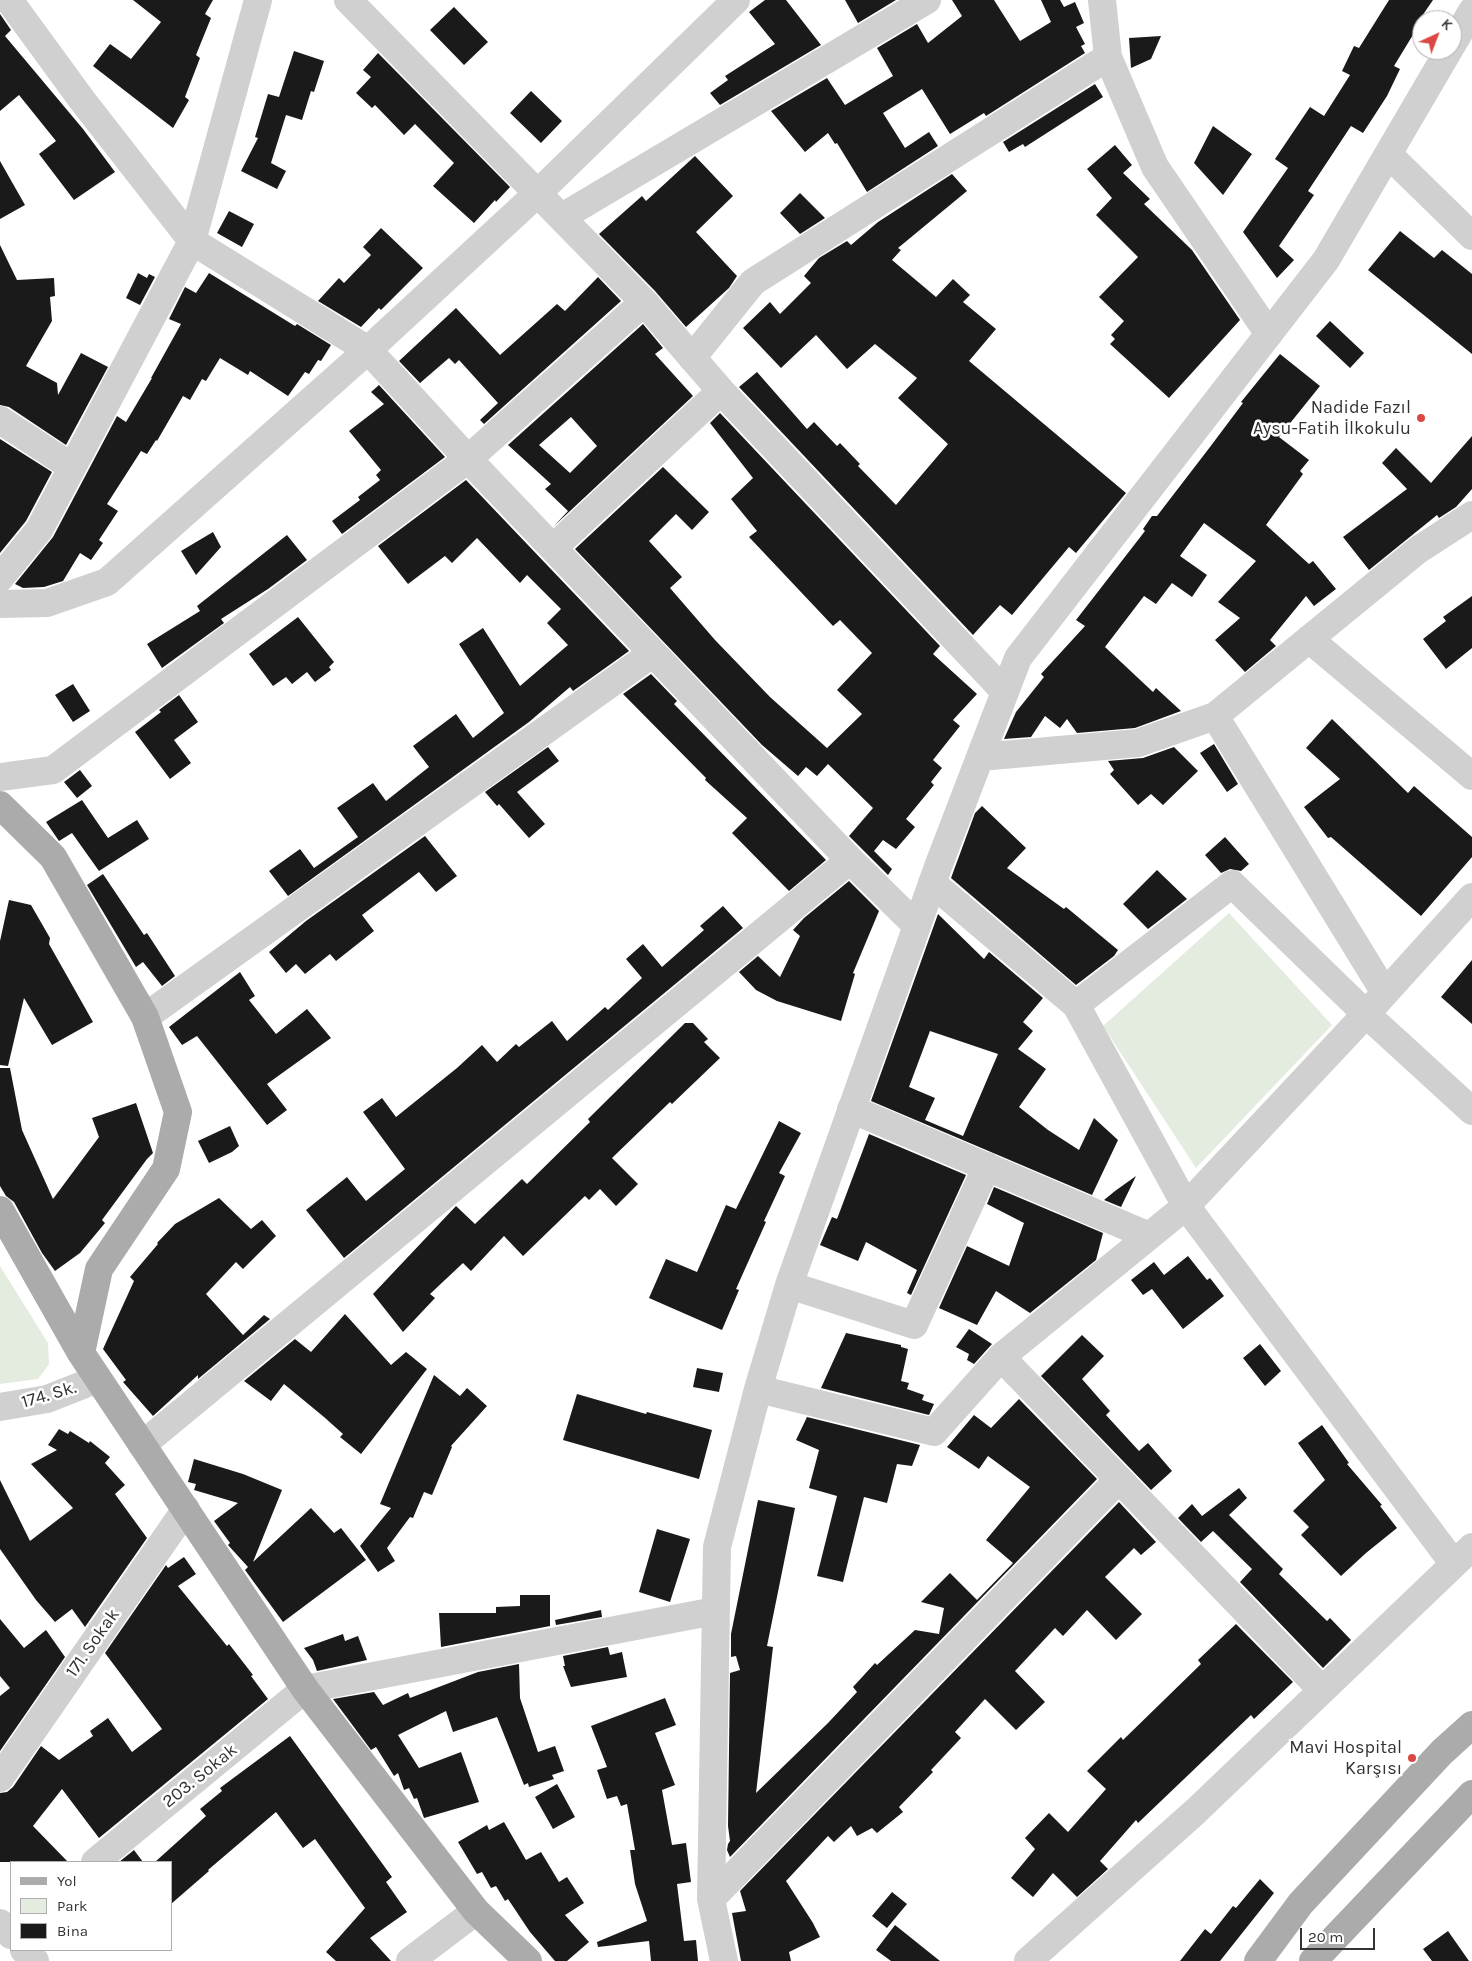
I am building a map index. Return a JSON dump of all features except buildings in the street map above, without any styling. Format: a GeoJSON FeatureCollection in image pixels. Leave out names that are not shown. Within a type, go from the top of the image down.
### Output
{"type":"FeatureCollection","features":[{"type":"Feature","properties":{"kind":"main road"},"geometry":{"type":"LineString","coordinates":[[0,805],[52,857],[145,1017],[178,1112],[166,1169],[99,1269],[81,1353]]}},
{"type":"Feature","properties":{"kind":"main road"},"geometry":{"type":"LineString","coordinates":[[0,1210],[81,1353],[305,1689],[476,1911],[528,1961]]}},
{"type":"Feature","properties":{"kind":"main road"},"geometry":{"type":"LineString","coordinates":[[1258,1961],[1301,1903],[1442,1752],[1472,1725]]}},
{"type":"Feature","properties":{"kind":"main road"},"geometry":{"type":"LineString","coordinates":[[1313,1961],[1472,1794]]}},
{"type":"Feature","properties":{"kind":"street"},"geometry":{"type":"LineString","coordinates":[[9,0],[82,100],[192,241],[368,350],[652,654],[850,860],[917,926]]}},
{"type":"Feature","properties":{"kind":"street"},"geometry":{"type":"LineString","coordinates":[[0,578],[39,530],[192,241],[258,0]]}},
{"type":"Feature","properties":{"kind":"street"},"geometry":{"type":"LineString","coordinates":[[348,0],[644,302],[721,391],[1005,692]]}},
{"type":"Feature","properties":{"kind":"street"},"geometry":{"type":"LineString","coordinates":[[0,604],[47,603],[107,582],[368,350],[538,193],[736,0]]}},
{"type":"Feature","properties":{"kind":"street"},"geometry":{"type":"LineString","coordinates":[[562,217],[927,0]]}},
{"type":"Feature","properties":{"kind":"street"},"geometry":{"type":"LineString","coordinates":[[1102,0],[1108,57],[1155,168],[1269,334]]}},
{"type":"Feature","properties":{"kind":"street"},"geometry":{"type":"LineString","coordinates":[[1462,28],[1472,12]]}},
{"type":"Feature","properties":{"kind":"street"},"geometry":{"type":"LineString","coordinates":[[692,358],[753,282],[1108,57]]}},
{"type":"Feature","properties":{"kind":"street"},"geometry":{"type":"LineString","coordinates":[[724,1961],[710,1899],[717,1547],[758,1389],[789,1285],[932,882],[1018,658],[1326,260],[1443,60]]}},
{"type":"Feature","properties":{"kind":"street"},"geometry":{"type":"LineString","coordinates":[[1388,154],[1472,236]]}},
{"type":"Feature","properties":{"kind":"street"},"geometry":{"type":"LineString","coordinates":[[0,777],[53,770],[468,459],[644,302]]}},
{"type":"Feature","properties":{"kind":"street"},"geometry":{"type":"LineString","coordinates":[[553,548],[721,391]]}},
{"type":"Feature","properties":{"kind":"street"},"geometry":{"type":"LineString","coordinates":[[0,420],[72,467]]}},
{"type":"Feature","properties":{"kind":"street"},"geometry":{"type":"LineString","coordinates":[[980,757],[1138,743],[1215,716],[1418,550],[1472,515]]}},
{"type":"Feature","properties":{"kind":"street"},"geometry":{"type":"LineString","coordinates":[[1308,639],[1472,776]]}},
{"type":"Feature","properties":{"kind":"street"},"geometry":{"type":"LineString","coordinates":[[145,1017],[652,654]]}},
{"type":"Feature","properties":{"kind":"street"},"geometry":{"type":"LineString","coordinates":[[1215,716],[1385,993]]}},
{"type":"Feature","properties":{"kind":"street"},"geometry":{"type":"LineString","coordinates":[[142,1445],[850,860]]}},
{"type":"Feature","properties":{"kind":"street"},"geometry":{"type":"LineString","coordinates":[[932,882],[1076,1005],[1186,1206],[1463,1555],[1196,1811],[1028,1961]]}},
{"type":"Feature","properties":{"kind":"street"},"geometry":{"type":"LineString","coordinates":[[1076,1005],[1232,884],[1366,1014],[1472,1110]]}},
{"type":"Feature","properties":{"kind":"street"},"geometry":{"type":"LineString","coordinates":[[758,1389],[934,1432],[1001,1357],[1186,1206],[1366,1014],[1472,897]]}},
{"type":"Feature","properties":{"kind":"street"},"geometry":{"type":"LineString","coordinates":[[852,1109],[1149,1236]]}},
{"type":"Feature","properties":{"kind":"street"},"geometry":{"type":"LineString","coordinates":[[789,1285],[914,1325],[987,1166]]}},
{"type":"Feature","properties":{"kind":"street"},"geometry":{"type":"LineString","coordinates":[[1001,1357],[1322,1690]]}},
{"type":"Feature","properties":{"kind":"street","name":"174. Sk."},"geometry":{"type":"LineString","coordinates":[[0,1408],[47,1400],[98,1379]]}},
{"type":"Feature","properties":{"kind":"street"},"geometry":{"type":"LineString","coordinates":[[710,1899],[1119,1479]]}},
{"type":"Feature","properties":{"kind":"street","name":"171. Sokak"},"geometry":{"type":"LineString","coordinates":[[0,1778],[186,1509]]}},
{"type":"Feature","properties":{"kind":"street"},"geometry":{"type":"LineString","coordinates":[[305,1689],[715,1611]]}},
{"type":"Feature","properties":{"kind":"street","name":"203. Sokak"},"geometry":{"type":"LineString","coordinates":[[96,1861],[305,1689]]}},
{"type":"Feature","properties":{"kind":"street"},"geometry":{"type":"LineString","coordinates":[[410,1961],[476,1911]]}},
{"type":"Feature","properties":{"kind":"street"},"geometry":{"type":"LineString","coordinates":[[26,1951],[35,1961]]}},
{"type":"Feature","properties":{"kind":"green space"},"geometry":{"type":"Polygon","coordinates":[[[1229,913],[1332,1025],[1196,1168],[1103,1026],[1229,913]]]}},
{"type":"Feature","properties":{"kind":"green space"},"geometry":{"type":"Polygon","coordinates":[[[0,1266],[48,1343],[49,1364],[38,1379],[0,1384],[0,1266]]]}},
{"type":"Feature","properties":{"kind":"place","name":"Nadide Fazıl Aysu-Fatih İlkokulu"},"geometry":{"type":"Point","coordinates":[1421,418]}},
{"type":"Feature","properties":{"kind":"place","name":"Mavi Hospital Karşısı"},"geometry":{"type":"Point","coordinates":[1412,1758]}}]}
